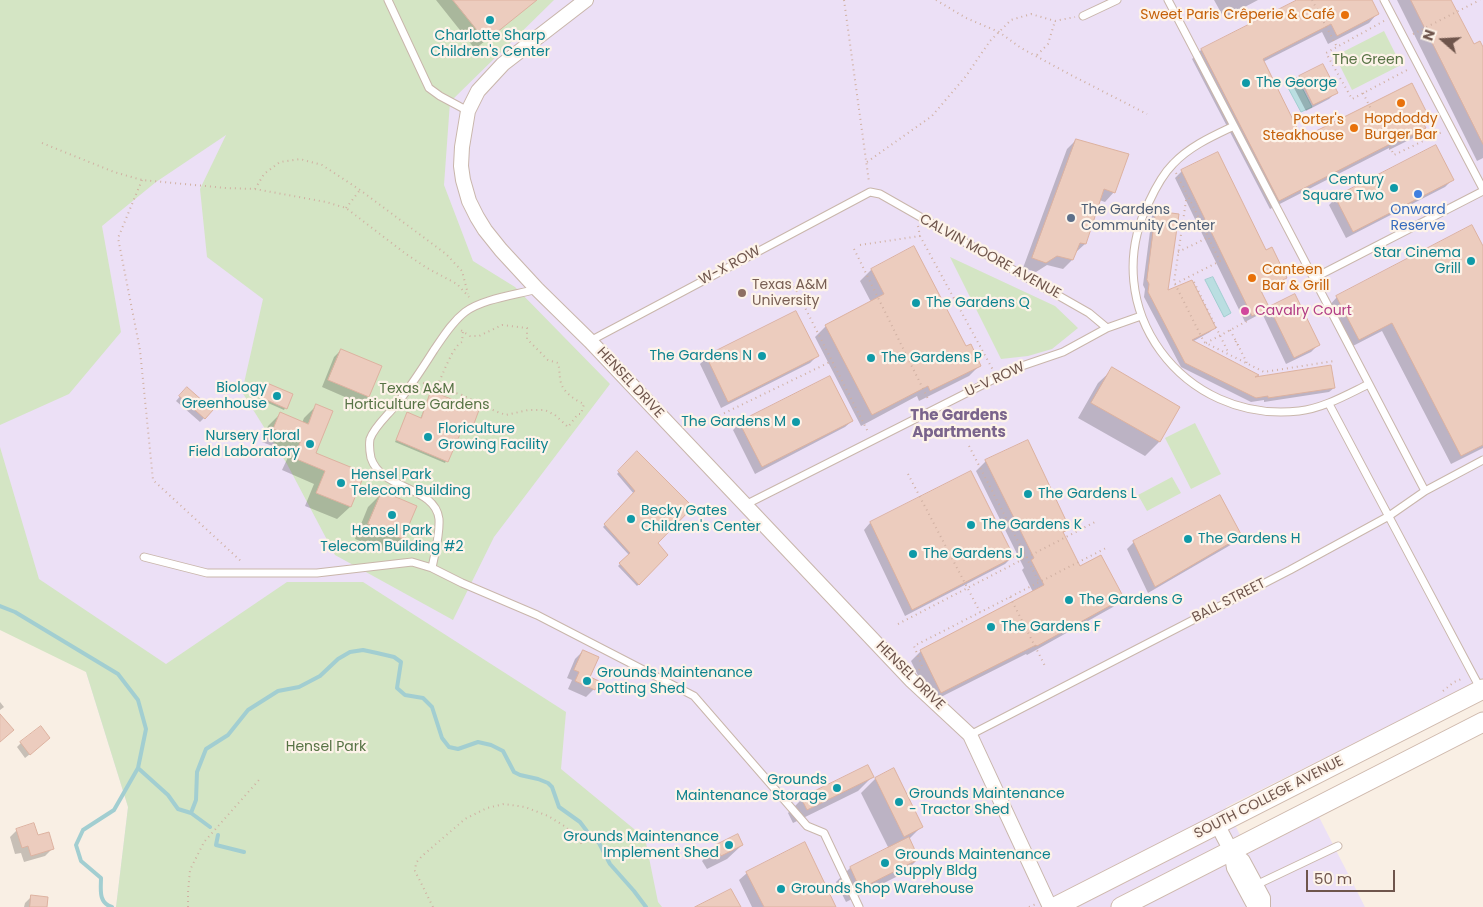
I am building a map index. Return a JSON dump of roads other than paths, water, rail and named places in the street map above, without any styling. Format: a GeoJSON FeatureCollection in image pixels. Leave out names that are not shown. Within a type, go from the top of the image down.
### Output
{"type":"FeatureCollection","features":[{"type":"Feature","properties":{"kind":"main road","name":"SOUTH COLLEGE AVENUE"},"geometry":{"type":"LineString","coordinates":[[1055,907],[1483,691]]}},
{"type":"Feature","properties":{"kind":"main road"},"geometry":{"type":"LineString","coordinates":[[1120,907],[1483,722]]}},
{"type":"Feature","properties":{"kind":"street","name":"HENSEL DRIVE"},"geometry":{"type":"LineString","coordinates":[[586,0],[503,64],[478,91],[468,111],[462,147],[463,180],[469,201],[477,217],[501,250],[537,289],[590,341],[910,678],[970,735],[1050,907]]}},
{"type":"Feature","properties":{"kind":"street"},"geometry":{"type":"LineString","coordinates":[[1217,824],[1231,851],[1234,868],[1254,907]]}},
{"type":"Feature","properties":{"kind":"street"},"geometry":{"type":"LineString","coordinates":[[1231,851],[1243,861],[1263,898],[1263,907]]}},
{"type":"Feature","properties":{"kind":"lane"},"geometry":{"type":"LineString","coordinates":[[398,0],[389,3],[429,88],[468,111]]}},
{"type":"Feature","properties":{"kind":"lane"},"geometry":{"type":"LineString","coordinates":[[1083,16],[1117,0]]}},
{"type":"Feature","properties":{"kind":"lane"},"geometry":{"type":"LineString","coordinates":[[1168,0],[1425,491]]}},
{"type":"Feature","properties":{"kind":"lane"},"geometry":{"type":"LineString","coordinates":[[1314,278],[1483,190],[1384,0]]}},
{"type":"Feature","properties":{"kind":"lane"},"geometry":{"type":"LineString","coordinates":[[1234,126],[1202,142],[1185,153],[1172,165],[1156,187],[1144,212],[1136,234],[1133,258],[1134,287],[1141,316],[1153,341],[1168,362],[1190,382],[1219,398],[1246,408],[1270,411],[1299,411],[1329,404],[1369,384]]}},
{"type":"Feature","properties":{"kind":"lane","name":"CALVIN MOORE AVENUE"},"geometry":{"type":"LineString","coordinates":[[870,192],[880,194],[1089,313],[1107,328]]}},
{"type":"Feature","properties":{"kind":"lane","name":"W-X ROW"},"geometry":{"type":"LineString","coordinates":[[590,341],[870,192]]}},
{"type":"Feature","properties":{"kind":"lane"},"geometry":{"type":"LineString","coordinates":[[432,568],[438,537],[439,518],[432,503],[382,475],[375,466],[370,450],[370,440],[375,430],[414,382],[452,324],[463,313],[476,305],[537,289]]}},
{"type":"Feature","properties":{"kind":"lane","name":"U-V ROW"},"geometry":{"type":"LineString","coordinates":[[745,505],[1016,368],[1063,352],[1107,328],[1141,316]]}},
{"type":"Feature","properties":{"kind":"lane"},"geometry":{"type":"LineString","coordinates":[[1329,404],[1483,691]]}},
{"type":"Feature","properties":{"kind":"lane","name":"BALL STREET"},"geometry":{"type":"LineString","coordinates":[[970,735],[1290,570],[1389,516],[1425,491],[1483,460]]}},
{"type":"Feature","properties":{"kind":"lane"},"geometry":{"type":"LineString","coordinates":[[144,557],[207,573],[317,573],[412,562],[432,568],[537,615],[694,696],[807,826],[824,833],[859,907]]}},
{"type":"Feature","properties":{"kind":"lane"},"geometry":{"type":"LineString","coordinates":[[1256,886],[1338,846]]}},
{"type":"Feature","properties":{"kind":"water"},"geometry":{"type":"Polygon","coordinates":[[[1297,78],[1312,107],[1301,112],[1286,84],[1297,78]]]}},
{"type":"Feature","properties":{"kind":"water"},"geometry":{"type":"Polygon","coordinates":[[[1213,277],[1231,313],[1224,317],[1205,280],[1213,277]]]}},
{"type":"Feature","properties":{"kind":"waterway"},"geometry":{"type":"LineString","coordinates":[[0,606],[15,612],[118,674],[138,700],[146,729],[138,768],[114,810],[83,830],[76,845],[81,861],[101,878],[102,899],[112,907]]}},
{"type":"Feature","properties":{"kind":"waterway"},"geometry":{"type":"LineString","coordinates":[[138,768],[168,795],[178,809],[191,813],[196,800],[197,772],[206,749],[228,735],[248,710],[278,691],[299,687],[320,676],[338,659],[350,652],[363,650],[394,657],[401,662],[397,688],[405,695],[423,698],[432,707],[442,738],[449,747],[458,749],[478,742],[491,745],[503,751],[514,772],[548,783],[552,787],[559,807],[580,822],[599,843],[610,864],[646,907]]}},
{"type":"Feature","properties":{"kind":"waterway"},"geometry":{"type":"LineString","coordinates":[[191,813],[210,827]]}},
{"type":"Feature","properties":{"kind":"waterway"},"geometry":{"type":"LineString","coordinates":[[218,835],[216,845],[244,852]]}},
{"type":"Feature","properties":{"kind":"place","name":"Sweet Paris Crêperie & Café"},"geometry":{"type":"Point","coordinates":[1345,15]}},
{"type":"Feature","properties":{"kind":"place","name":"Charlotte Sharp Children's Center"},"geometry":{"type":"Point","coordinates":[490,20]}},
{"type":"Feature","properties":{"kind":"place","name":"The George"},"geometry":{"type":"Point","coordinates":[1246,83]}},
{"type":"Feature","properties":{"kind":"place","name":"Hopdoddy Burger Bar"},"geometry":{"type":"Point","coordinates":[1401,103]}},
{"type":"Feature","properties":{"kind":"place","name":"Porter's Steakhouse"},"geometry":{"type":"Point","coordinates":[1354,128]}},
{"type":"Feature","properties":{"kind":"place","name":"Century Square Two"},"geometry":{"type":"Point","coordinates":[1394,188]}},
{"type":"Feature","properties":{"kind":"place","name":"Onward Reserve"},"geometry":{"type":"Point","coordinates":[1418,194]}},
{"type":"Feature","properties":{"kind":"place","name":"The Gardens Community Center"},"geometry":{"type":"Point","coordinates":[1071,218]}},
{"type":"Feature","properties":{"kind":"place","name":"Star Cinema Grill"},"geometry":{"type":"Point","coordinates":[1471,261]}},
{"type":"Feature","properties":{"kind":"place","name":"Canteen Bar & Grill"},"geometry":{"type":"Point","coordinates":[1252,278]}},
{"type":"Feature","properties":{"kind":"place","name":"Texas A&M University"},"geometry":{"type":"Point","coordinates":[742,293]}},
{"type":"Feature","properties":{"kind":"place","name":"The Gardens Q"},"geometry":{"type":"Point","coordinates":[916,303]}},
{"type":"Feature","properties":{"kind":"place","name":"Cavalry Court"},"geometry":{"type":"Point","coordinates":[1245,311]}},
{"type":"Feature","properties":{"kind":"place","name":"The Gardens N"},"geometry":{"type":"Point","coordinates":[762,356]}},
{"type":"Feature","properties":{"kind":"place","name":"The Gardens P"},"geometry":{"type":"Point","coordinates":[871,358]}},
{"type":"Feature","properties":{"kind":"place","name":"Biology Greenhouse"},"geometry":{"type":"Point","coordinates":[277,396]}},
{"type":"Feature","properties":{"kind":"place","name":"The Gardens M"},"geometry":{"type":"Point","coordinates":[796,422]}},
{"type":"Feature","properties":{"kind":"place","name":"Floriculture Growing Facility"},"geometry":{"type":"Point","coordinates":[428,437]}},
{"type":"Feature","properties":{"kind":"place","name":"Nursery Floral Field Laboratory"},"geometry":{"type":"Point","coordinates":[310,444]}},
{"type":"Feature","properties":{"kind":"place","name":"Hensel Park Telecom Building"},"geometry":{"type":"Point","coordinates":[341,483]}},
{"type":"Feature","properties":{"kind":"place","name":"The Gardens L"},"geometry":{"type":"Point","coordinates":[1028,494]}},
{"type":"Feature","properties":{"kind":"place","name":"Hensel Park Telecom Building #2"},"geometry":{"type":"Point","coordinates":[392,515]}},
{"type":"Feature","properties":{"kind":"place","name":"Becky Gates Children's Center"},"geometry":{"type":"Point","coordinates":[631,519]}},
{"type":"Feature","properties":{"kind":"place","name":"The Gardens K"},"geometry":{"type":"Point","coordinates":[971,525]}},
{"type":"Feature","properties":{"kind":"place","name":"The Gardens H"},"geometry":{"type":"Point","coordinates":[1188,539]}},
{"type":"Feature","properties":{"kind":"place","name":"The Gardens J"},"geometry":{"type":"Point","coordinates":[913,554]}},
{"type":"Feature","properties":{"kind":"place","name":"The Gardens G"},"geometry":{"type":"Point","coordinates":[1069,600]}},
{"type":"Feature","properties":{"kind":"place","name":"The Gardens F"},"geometry":{"type":"Point","coordinates":[991,627]}},
{"type":"Feature","properties":{"kind":"place","name":"Grounds Maintenance Potting Shed"},"geometry":{"type":"Point","coordinates":[587,681]}},
{"type":"Feature","properties":{"kind":"place","name":"Grounds Maintenance Storage"},"geometry":{"type":"Point","coordinates":[837,788]}},
{"type":"Feature","properties":{"kind":"place","name":"Grounds Maintenance - Tractor Shed"},"geometry":{"type":"Point","coordinates":[899,802]}},
{"type":"Feature","properties":{"kind":"place","name":"Grounds Maintenance Implement Shed"},"geometry":{"type":"Point","coordinates":[729,845]}},
{"type":"Feature","properties":{"kind":"place","name":"Grounds Maintenance Supply Bldg"},"geometry":{"type":"Point","coordinates":[885,863]}},
{"type":"Feature","properties":{"kind":"place","name":"Grounds Shop Warehouse"},"geometry":{"type":"Point","coordinates":[781,889]}},
{"type":"Feature","properties":{"kind":"district","name":"The Gardens Apartments"},"geometry":{"type":"Point","coordinates":[959,424]}},
{"type":"Feature","properties":{"kind":"park label","name":"The Green"},"geometry":{"type":"Point","coordinates":[1368,60]}},
{"type":"Feature","properties":{"kind":"park label","name":"Texas A&M Horticulture Gardens"},"geometry":{"type":"Point","coordinates":[417,398]}},
{"type":"Feature","properties":{"kind":"park label","name":"Hensel Park"},"geometry":{"type":"Point","coordinates":[326,747]}}]}
